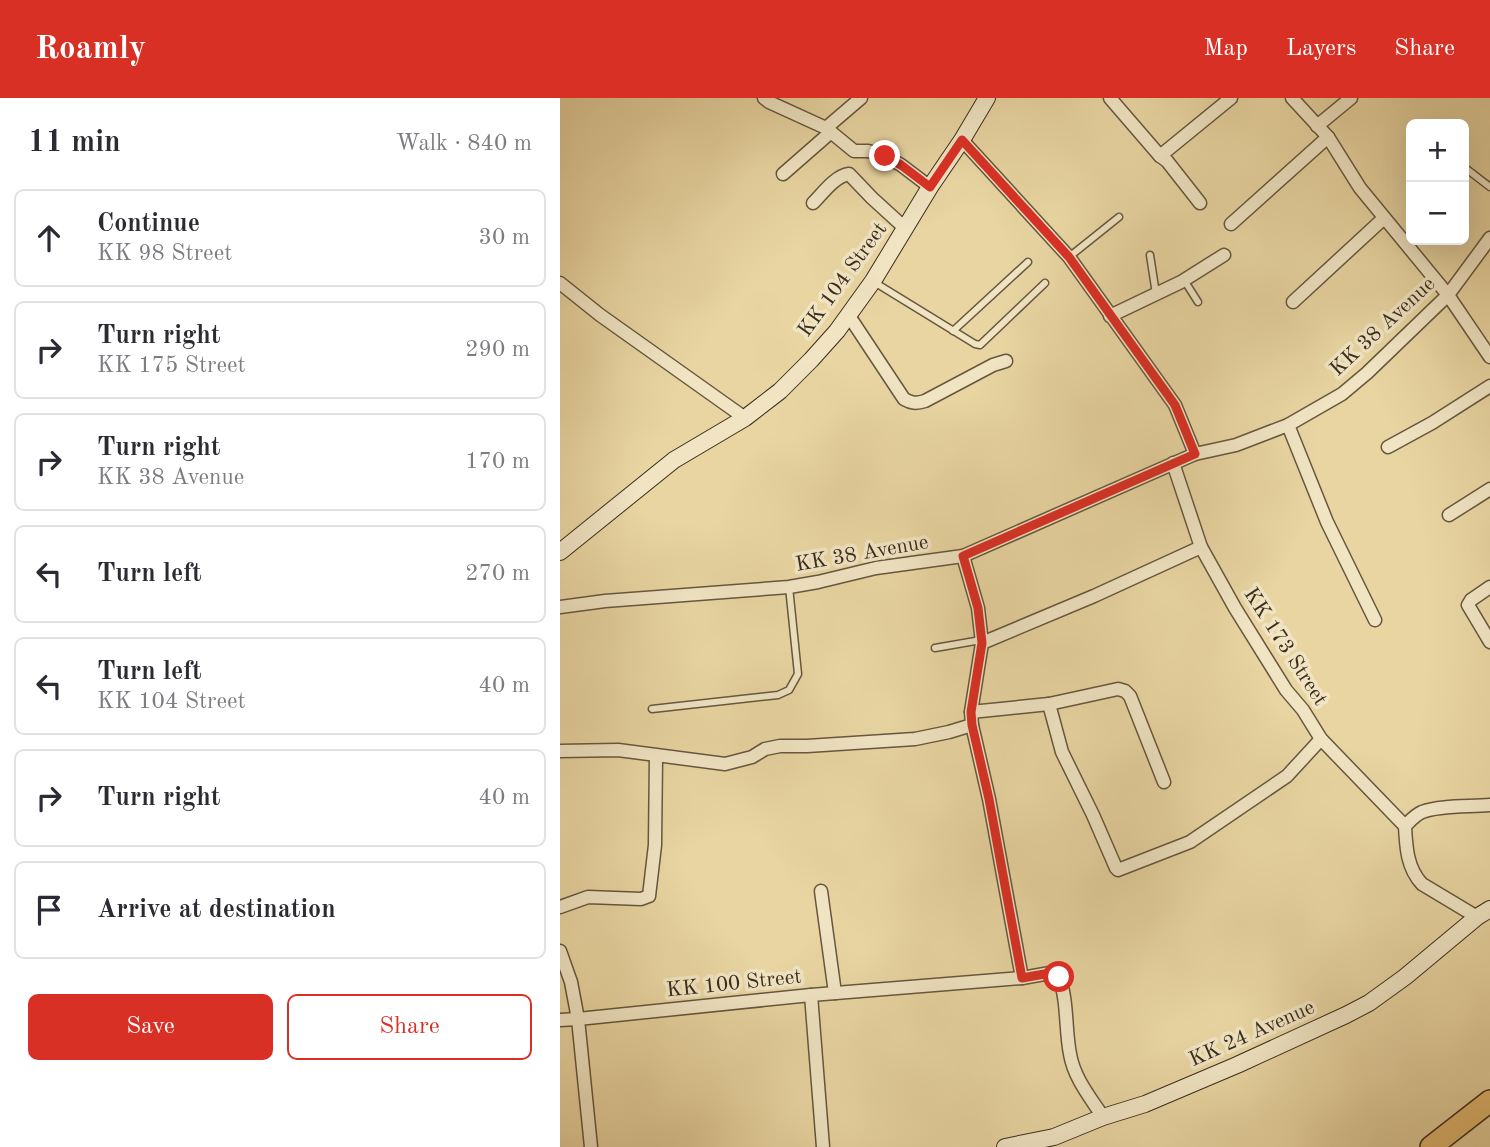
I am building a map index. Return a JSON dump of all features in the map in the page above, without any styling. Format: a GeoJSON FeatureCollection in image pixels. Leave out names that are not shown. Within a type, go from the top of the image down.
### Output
{"type":"FeatureCollection","features":[{"type":"Feature","properties":{"kind":"highway"},"geometry":{"type":"LineString","coordinates":[[1431,1147],[1490,1101]]}},
{"type":"Feature","properties":{"kind":"street"},"geometry":{"type":"LineString","coordinates":[[764,98],[829,130],[855,151],[868,151],[885,156],[930,187]]}},
{"type":"Feature","properties":{"kind":"street"},"geometry":{"type":"LineString","coordinates":[[783,173],[861,98]]}},
{"type":"Feature","properties":{"kind":"street","name":"KK 104 Street"},"geometry":{"type":"LineString","coordinates":[[560,552],[674,460],[745,418],[780,391],[811,360],[849,316],[873,281],[987,98]]}},
{"type":"Feature","properties":{"kind":"street"},"geometry":{"type":"LineString","coordinates":[[1160,156],[1231,98]]}},
{"type":"Feature","properties":{"kind":"street"},"geometry":{"type":"LineString","coordinates":[[1292,98],[1328,137],[1360,188],[1448,295],[1490,357]]}},
{"type":"Feature","properties":{"kind":"street"},"geometry":{"type":"LineString","coordinates":[[1317,127],[1351,98]]}},
{"type":"Feature","properties":{"kind":"street"},"geometry":{"type":"LineString","coordinates":[[1116,100],[1200,203]]}},
{"type":"Feature","properties":{"kind":"street"},"geometry":{"type":"LineString","coordinates":[[1231,223],[1328,137]]}},
{"type":"Feature","properties":{"kind":"street"},"geometry":{"type":"LineString","coordinates":[[962,140],[1069,257],[1175,405],[1195,454]]}},
{"type":"Feature","properties":{"kind":"street"},"geometry":{"type":"LineString","coordinates":[[813,203],[830,185],[844,174],[849,174],[906,229]]}},
{"type":"Feature","properties":{"kind":"street"},"geometry":{"type":"LineString","coordinates":[[1293,302],[1384,218]]}},
{"type":"Feature","properties":{"kind":"street","name":"KK 38 Avenue"},"geometry":{"type":"LineString","coordinates":[[560,607],[789,587],[876,568],[963,556],[1195,454],[1236,444],[1288,425],[1342,394],[1448,295],[1490,239]]}},
{"type":"Feature","properties":{"kind":"street"},"geometry":{"type":"LineString","coordinates":[[1110,316],[1184,280],[1224,255]]}},
{"type":"Feature","properties":{"kind":"street"},"geometry":{"type":"LineString","coordinates":[[560,283],[600,315],[745,418]]}},
{"type":"Feature","properties":{"kind":"street"},"geometry":{"type":"LineString","coordinates":[[849,316],[904,399],[910,402],[925,401],[993,365],[1006,361]]}},
{"type":"Feature","properties":{"kind":"street"},"geometry":{"type":"LineString","coordinates":[[1388,447],[1490,386]]}},
{"type":"Feature","properties":{"kind":"street"},"geometry":{"type":"LineString","coordinates":[[1288,425],[1327,522],[1375,620]]}},
{"type":"Feature","properties":{"kind":"street","name":"KK 173 Street"},"geometry":{"type":"LineString","coordinates":[[1173,463],[1201,547],[1286,690],[1303,710],[1321,739],[1405,826]]}},
{"type":"Feature","properties":{"kind":"street"},"geometry":{"type":"LineString","coordinates":[[1449,515],[1490,489]]}},
{"type":"Feature","properties":{"kind":"street"},"geometry":{"type":"LineString","coordinates":[[981,642],[1094,596],[1201,547]]}},
{"type":"Feature","properties":{"kind":"street"},"geometry":{"type":"LineString","coordinates":[[963,556],[978,608],[981,642],[972,719],[1022,978]]}},
{"type":"Feature","properties":{"kind":"street"},"geometry":{"type":"LineString","coordinates":[[1490,587],[1468,605],[1490,642]]}},
{"type":"Feature","properties":{"kind":"street"},"geometry":{"type":"LineString","coordinates":[[560,751],[618,750],[725,764],[780,746],[902,741],[949,732],[972,719],[1118,689],[1130,696],[1164,782]]}},
{"type":"Feature","properties":{"kind":"street"},"geometry":{"type":"LineString","coordinates":[[1049,704],[1062,752],[1118,870],[1190,842],[1287,776],[1321,739]]}},
{"type":"Feature","properties":{"kind":"street"},"geometry":{"type":"LineString","coordinates":[[560,907],[588,897],[641,899],[649,896],[655,845],[656,756]]}},
{"type":"Feature","properties":{"kind":"street"},"geometry":{"type":"LineString","coordinates":[[1483,913],[1422,884],[1416,878],[1409,862],[1405,826],[1423,812],[1490,805]]}},
{"type":"Feature","properties":{"kind":"street"},"geometry":{"type":"LineString","coordinates":[[821,891],[835,993]]}},
{"type":"Feature","properties":{"kind":"street","name":"KK 24 Avenue"},"geometry":{"type":"LineString","coordinates":[[1004,1147],[1054,1137],[1145,1104],[1237,1065],[1369,1003],[1483,913]]}},
{"type":"Feature","properties":{"kind":"street"},"geometry":{"type":"LineString","coordinates":[[560,951],[578,1019],[592,1147]]}},
{"type":"Feature","properties":{"kind":"street","name":"KK 100 Street"},"geometry":{"type":"LineString","coordinates":[[560,1020],[811,995],[1022,978],[1050,973],[1059,977],[1063,988],[1067,1037],[1076,1075],[1103,1117]]}},
{"type":"Feature","properties":{"kind":"street"},"geometry":{"type":"LineString","coordinates":[[811,995],[823,1147]]}},
{"type":"Feature","properties":{"kind":"lane"},"geometry":{"type":"LineString","coordinates":[[1469,171],[1490,187]]}},
{"type":"Feature","properties":{"kind":"lane"},"geometry":{"type":"LineString","coordinates":[[1069,257],[1119,217]]}},
{"type":"Feature","properties":{"kind":"lane"},"geometry":{"type":"LineString","coordinates":[[1150,255],[1156,294]]}},
{"type":"Feature","properties":{"kind":"lane"},"geometry":{"type":"LineString","coordinates":[[953,331],[1028,262]]}},
{"type":"Feature","properties":{"kind":"lane"},"geometry":{"type":"LineString","coordinates":[[1184,280],[1198,302]]}},
{"type":"Feature","properties":{"kind":"lane"},"geometry":{"type":"LineString","coordinates":[[873,281],[980,345],[1045,282]]}},
{"type":"Feature","properties":{"kind":"lane"},"geometry":{"type":"LineString","coordinates":[[652,709],[778,695],[789,690],[798,674],[789,587]]}},
{"type":"Feature","properties":{"kind":"lane"},"geometry":{"type":"LineString","coordinates":[[935,648],[981,642]]}},
{"type":"Feature","properties":{"kind":"route"},"geometry":{"type":"LineString","coordinates":[[885,156],[930,187],[962,140],[1069,257],[1175,405],[1195,454],[963,556],[978,608],[982,643],[971,712],[972,725],[989,799],[1022,978],[1050,973],[1059,977]]}}]}
